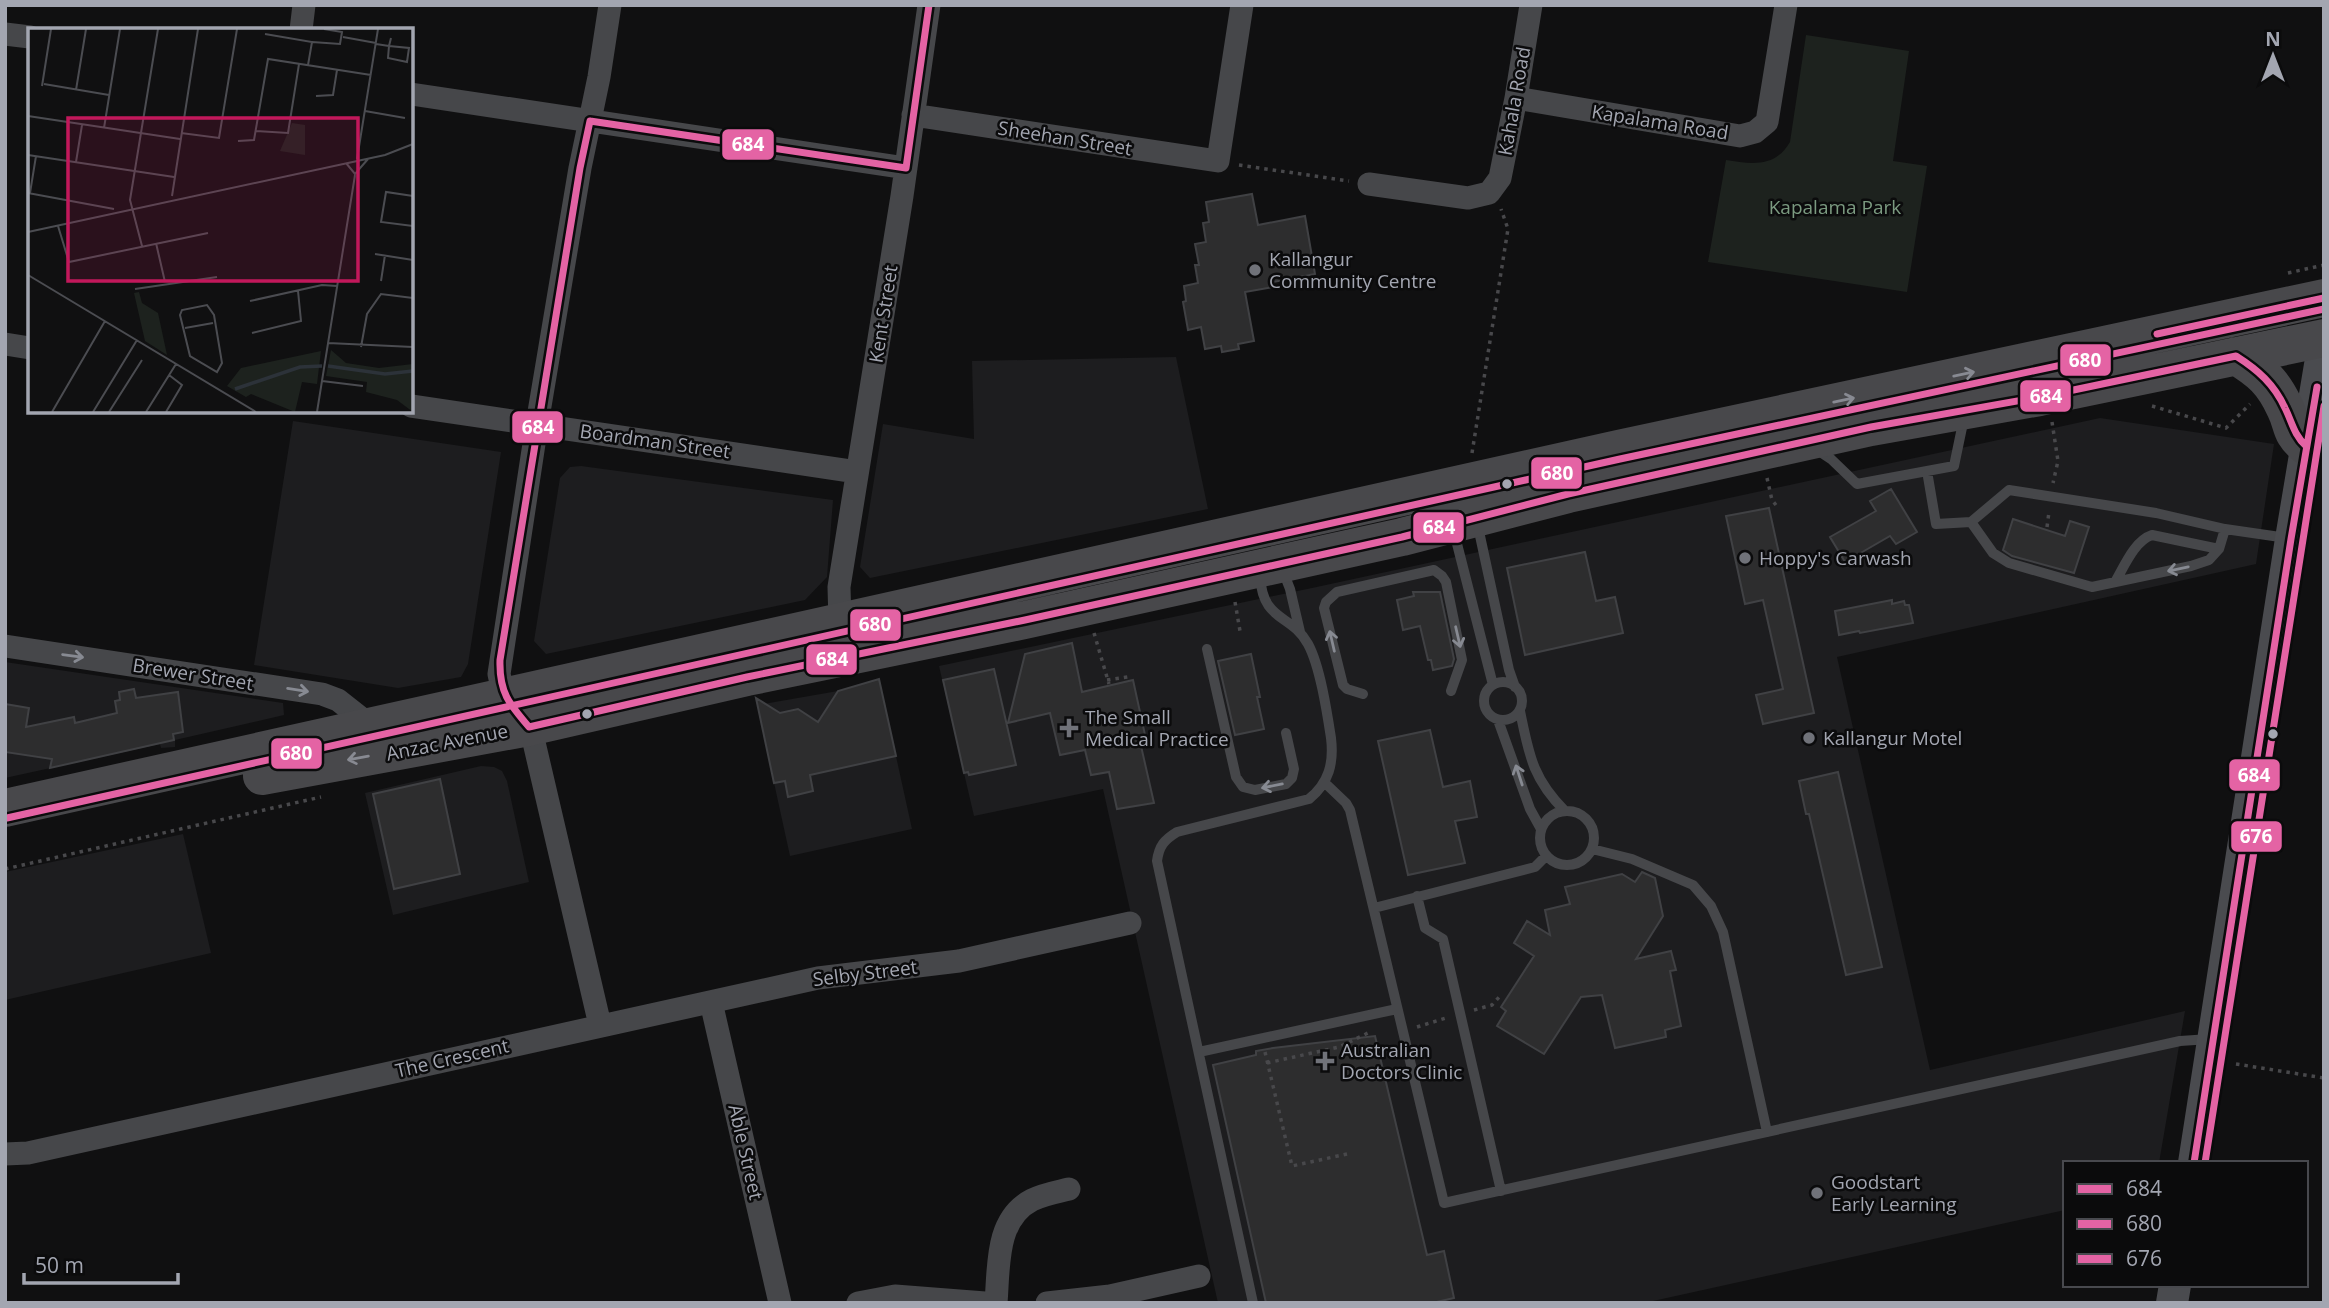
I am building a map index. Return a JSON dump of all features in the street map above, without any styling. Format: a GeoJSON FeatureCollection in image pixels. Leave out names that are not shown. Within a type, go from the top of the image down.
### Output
{"type":"FeatureCollection","features":[{"type":"Feature","properties":{"kind":"highway","name":"Anzac Avenue"},"geometry":{"type":"LineString","coordinates":[[5,808],[1258,529],[1461,495],[1898,388],[2324,298]]}},
{"type":"Feature","properties":{"kind":"highway","name":"Anzac Avenue"},"geometry":{"type":"LineString","coordinates":[[5,832],[280,772],[528,727],[747,677],[1032,619],[1269,566],[1461,495],[1569,494],[1871,426],[2324,339]]}},
{"type":"Feature","properties":{"kind":"highway"},"geometry":{"type":"LineString","coordinates":[[2236,356],[2270,381],[2286,410],[2294,436],[2315,434]]}},
{"type":"Feature","properties":{"kind":"street"},"geometry":{"type":"LineString","coordinates":[[301,28],[304,5]]}},
{"type":"Feature","properties":{"kind":"street"},"geometry":{"type":"LineString","coordinates":[[600,1025],[533,738],[528,727],[504,696],[500,685],[500,660],[537,424],[610,5]]}},
{"type":"Feature","properties":{"kind":"street","name":"Kent Street"},"geometry":{"type":"LineString","coordinates":[[840,622],[839,587],[906,168],[929,5]]}},
{"type":"Feature","properties":{"kind":"street"},"geometry":{"type":"LineString","coordinates":[[1217,161],[1242,5]]}},
{"type":"Feature","properties":{"kind":"street","name":"Kahala Road"},"geometry":{"type":"LineString","coordinates":[[1489,193],[1500,178],[1531,5]]}},
{"type":"Feature","properties":{"kind":"street","name":"Kapalama Road"},"geometry":{"type":"LineString","coordinates":[[1516,98],[1740,136],[1755,132],[1767,122],[1786,5]]}},
{"type":"Feature","properties":{"kind":"street"},"geometry":{"type":"LineString","coordinates":[[5,34],[28,37]]}},
{"type":"Feature","properties":{"kind":"street"},"geometry":{"type":"LineString","coordinates":[[413,94],[906,168]]}},
{"type":"Feature","properties":{"kind":"street","name":"Sheehan Street"},"geometry":{"type":"LineString","coordinates":[[913,116],[1217,161]]}},
{"type":"Feature","properties":{"kind":"street"},"geometry":{"type":"LineString","coordinates":[[1369,184],[1468,198],[1489,193]]}},
{"type":"Feature","properties":{"kind":"street"},"geometry":{"type":"LineString","coordinates":[[2194,1161],[2291,538],[2315,434],[2324,339]]}},
{"type":"Feature","properties":{"kind":"street"},"geometry":{"type":"LineString","coordinates":[[5,344],[28,348]]}},
{"type":"Feature","properties":{"kind":"street","name":"Boardman Street"},"geometry":{"type":"LineString","coordinates":[[413,406],[857,472]]}},
{"type":"Feature","properties":{"kind":"street","name":"Brewer Street"},"geometry":{"type":"LineString","coordinates":[[5,646],[321,694],[338,700],[371,726]]}},
{"type":"Feature","properties":{"kind":"street","name":"Selby Street"},"geometry":{"type":"LineString","coordinates":[[600,1025],[818,978],[959,961],[1130,923]]}},
{"type":"Feature","properties":{"kind":"street","name":"Able Street"},"geometry":{"type":"LineString","coordinates":[[711,1002],[780,1303]]}},
{"type":"Feature","properties":{"kind":"street","name":"The Crescent"},"geometry":{"type":"LineString","coordinates":[[5,1154],[28,1153],[600,1025]]}},
{"type":"Feature","properties":{"kind":"street"},"geometry":{"type":"LineString","coordinates":[[996,1303],[1000,1246],[1010,1221],[1020,1208],[1031,1200],[1069,1189]]}},
{"type":"Feature","properties":{"kind":"street"},"geometry":{"type":"LineString","coordinates":[[1046,1303],[1110,1296],[1199,1276]]}},
{"type":"Feature","properties":{"kind":"street"},"geometry":{"type":"LineString","coordinates":[[858,1303],[895,1296],[985,1303]]}},
{"type":"Feature","properties":{"kind":"lane"},"geometry":{"type":"LineString","coordinates":[[1805,441],[1831,459],[1857,484],[1954,466],[1965,410]]}},
{"type":"Feature","properties":{"kind":"lane"},"geometry":{"type":"LineString","coordinates":[[1927,471],[1936,524],[1970,522],[2009,490],[2156,513],[2225,529],[2291,538]]}},
{"type":"Feature","properties":{"kind":"lane"},"geometry":{"type":"LineString","coordinates":[[1461,495],[1493,685]]}},
{"type":"Feature","properties":{"kind":"lane"},"geometry":{"type":"LineString","coordinates":[[1461,495],[1509,670],[1522,700],[1520,710],[1534,772],[1541,785],[1564,811]]}},
{"type":"Feature","properties":{"kind":"lane"},"geometry":{"type":"LineString","coordinates":[[1970,522],[1993,553],[2008,563],[2092,587],[2209,561],[2219,549],[2225,529]]}},
{"type":"Feature","properties":{"kind":"lane"},"geometry":{"type":"LineString","coordinates":[[1253,1303],[1157,861],[1158,849],[1165,839],[1177,831],[1309,799],[1325,783],[1332,761],[1330,731],[1313,654],[1300,632],[1290,589],[1269,566],[1258,529]]}},
{"type":"Feature","properties":{"kind":"lane"},"geometry":{"type":"LineString","coordinates":[[1258,529],[1269,566],[1262,594],[1279,618],[1300,632]]}},
{"type":"Feature","properties":{"kind":"lane"},"geometry":{"type":"LineString","coordinates":[[2115,582],[2144,538],[2152,536],[2219,549]]}},
{"type":"Feature","properties":{"kind":"lane"},"geometry":{"type":"LineString","coordinates":[[1363,694],[1347,689],[1340,679],[1324,608],[1326,602],[1337,592],[1434,570],[1446,582],[1461,651],[1461,668],[1451,691]]}},
{"type":"Feature","properties":{"kind":"lane"},"geometry":{"type":"LineString","coordinates":[[1207,649],[1236,777],[1243,787],[1255,790],[1286,784],[1292,778],[1293,769],[1286,733]]}},
{"type":"Feature","properties":{"kind":"lane"},"geometry":{"type":"LineString","coordinates":[[1515,687],[1504,682],[1493,685],[1486,694],[1485,707],[1492,717],[1498,720],[1511,719],[1520,710]]}},
{"type":"Feature","properties":{"kind":"lane"},"geometry":{"type":"LineString","coordinates":[[1498,720],[1530,808],[1541,830]]}},
{"type":"Feature","properties":{"kind":"lane"},"geometry":{"type":"LineString","coordinates":[[1325,783],[1350,810],[1444,1203],[2180,1041],[2213,1039]]}},
{"type":"Feature","properties":{"kind":"lane"},"geometry":{"type":"LineString","coordinates":[[1564,811],[1578,813],[1589,822],[1594,835],[1592,849],[1582,861],[1560,864],[1546,856],[1540,839],[1541,830],[1550,817],[1564,811]]}},
{"type":"Feature","properties":{"kind":"lane"},"geometry":{"type":"LineString","coordinates":[[1592,849],[1632,859],[1693,885],[1711,905],[1723,932],[1767,1132]]}},
{"type":"Feature","properties":{"kind":"lane"},"geometry":{"type":"LineString","coordinates":[[1374,908],[1535,867],[1546,856]]}},
{"type":"Feature","properties":{"kind":"lane"},"geometry":{"type":"LineString","coordinates":[[1417,896],[1425,929],[1443,939],[1502,1191]]}},
{"type":"Feature","properties":{"kind":"lane"},"geometry":{"type":"LineString","coordinates":[[1199,1052],[1397,1009]]}},
{"type":"Feature","properties":{"kind":"path"},"geometry":{"type":"LineString","coordinates":[[1217,161],[1369,184]]}},
{"type":"Feature","properties":{"kind":"path"},"geometry":{"type":"LineString","coordinates":[[1461,495],[1508,229],[1502,210],[1489,193]]}},
{"type":"Feature","properties":{"kind":"path"},"geometry":{"type":"LineString","coordinates":[[2046,527],[2058,461],[2052,419]]}},
{"type":"Feature","properties":{"kind":"path"},"geometry":{"type":"LineString","coordinates":[[1766,473],[1776,505]]}},
{"type":"Feature","properties":{"kind":"path"},"geometry":{"type":"LineString","coordinates":[[1238,615],[1240,631]]}},
{"type":"Feature","properties":{"kind":"path"},"geometry":{"type":"LineString","coordinates":[[1093,631],[1108,682],[1128,677],[1128,681]]}},
{"type":"Feature","properties":{"kind":"path"},"geometry":{"type":"LineString","coordinates":[[5,869],[328,796]]}},
{"type":"Feature","properties":{"kind":"path"},"geometry":{"type":"LineString","coordinates":[[2234,1064],[2324,1078]]}},
{"type":"Feature","properties":{"kind":"path"},"geometry":{"type":"LineString","coordinates":[[1269,1068],[1292,1166],[1347,1154]]}},
{"type":"Feature","properties":{"kind":"shaded area"},"geometry":{"type":"Polygon","coordinates":[[[1176,357],[1208,509],[870,578],[860,567],[883,424],[974,439],[972,361],[1176,357]]]}},
{"type":"Feature","properties":{"kind":"shaded area"},"geometry":{"type":"Polygon","coordinates":[[[2100,418],[2274,444],[2256,564],[1837,657],[1930,1070],[2185,1011],[2159,1161],[2063,1161],[2063,1210],[1644,1303],[1218,1303],[1103,789],[974,816],[939,666],[2100,418]]]}},
{"type":"Feature","properties":{"kind":"shaded area"},"geometry":{"type":"Polygon","coordinates":[[[293,421],[501,452],[468,664],[461,677],[398,688],[254,665],[293,421]]]}},
{"type":"Feature","properties":{"kind":"shaded area"},"geometry":{"type":"Polygon","coordinates":[[[581,466],[833,500],[827,577],[805,600],[546,654],[534,641],[560,478],[570,467],[581,466]]]}},
{"type":"Feature","properties":{"kind":"shaded area"},"geometry":{"type":"Polygon","coordinates":[[[5,662],[283,703],[284,715],[175,740],[175,747],[161,748],[160,744],[5,778],[5,662]]]}},
{"type":"Feature","properties":{"kind":"shaded area"},"geometry":{"type":"Polygon","coordinates":[[[879,679],[912,829],[790,856],[757,705],[838,691],[879,679]]]}},
{"type":"Feature","properties":{"kind":"shaded area"},"geometry":{"type":"Polygon","coordinates":[[[481,766],[502,771],[507,781],[529,882],[393,915],[365,793],[481,766]]]}},
{"type":"Feature","properties":{"kind":"shaded area"},"geometry":{"type":"Polygon","coordinates":[[[183,834],[211,953],[5,1000],[5,872],[183,834]]]}},
{"type":"Feature","properties":{"kind":"green space","name":"Kapalama Park"},"geometry":{"type":"Polygon","coordinates":[[[1806,35],[1909,51],[1893,161],[1927,166],[1907,292],[1708,262],[1726,160],[1753,163],[1770,160],[1790,142],[1806,35]]]}},
{"type":"Feature","properties":{"kind":"building","name":"Kallangur Community Centre"},"geometry":{"type":"Polygon","coordinates":[[[1252,194],[1258,225],[1305,216],[1315,274],[1273,282],[1274,287],[1245,292],[1254,341],[1238,344],[1239,349],[1222,352],[1221,346],[1205,349],[1201,327],[1188,330],[1183,302],[1186,301],[1184,286],[1198,283],[1195,265],[1199,265],[1195,244],[1206,242],[1203,223],[1209,222],[1206,202],[1252,194]]]}},
{"type":"Feature","properties":{"kind":"building"},"geometry":{"type":"Polygon","coordinates":[[[1891,489],[1917,532],[1896,544],[1890,536],[1845,562],[1830,537],[1876,511],[1870,501],[1891,489]]]}},
{"type":"Feature","properties":{"kind":"building"},"geometry":{"type":"Polygon","coordinates":[[[1769,508],[1814,713],[1763,724],[1756,695],[1783,689],[1763,600],[1745,604],[1726,516],[1769,508]]]}},
{"type":"Feature","properties":{"kind":"building"},"geometry":{"type":"Polygon","coordinates":[[[2013,519],[2065,536],[2070,521],[2089,527],[2074,573],[2012,556],[2003,550],[2013,519]]]}},
{"type":"Feature","properties":{"kind":"building"},"geometry":{"type":"Polygon","coordinates":[[[1585,552],[1596,601],[1615,597],[1623,633],[1525,655],[1507,568],[1585,552]]]}},
{"type":"Feature","properties":{"kind":"building"},"geometry":{"type":"Polygon","coordinates":[[[1413,592],[1440,592],[1454,659],[1452,666],[1433,670],[1420,626],[1403,630],[1397,600],[1414,596],[1413,592]]]}},
{"type":"Feature","properties":{"kind":"building"},"geometry":{"type":"Polygon","coordinates":[[[1892,600],[1892,604],[1904,601],[1905,605],[1909,605],[1913,623],[1839,635],[1835,611],[1892,600]]]}},
{"type":"Feature","properties":{"kind":"building"},"geometry":{"type":"Polygon","coordinates":[[[1072,643],[1082,692],[1133,680],[1147,744],[1141,746],[1154,803],[1117,809],[1109,772],[1091,775],[1085,750],[1060,755],[1050,713],[1008,723],[1025,654],[1072,643]]]}},
{"type":"Feature","properties":{"kind":"building"},"geometry":{"type":"Polygon","coordinates":[[[1251,654],[1264,729],[1235,735],[1218,661],[1251,654]]]}},
{"type":"Feature","properties":{"kind":"building"},"geometry":{"type":"Polygon","coordinates":[[[994,669],[1016,765],[969,775],[968,772],[964,773],[943,680],[994,669]]]}},
{"type":"Feature","properties":{"kind":"building"},"geometry":{"type":"Polygon","coordinates":[[[879,679],[896,756],[810,775],[813,791],[788,797],[785,781],[774,783],[756,698],[780,713],[798,709],[818,722],[838,691],[879,679]]]}},
{"type":"Feature","properties":{"kind":"building"},"geometry":{"type":"Polygon","coordinates":[[[134,689],[136,698],[178,692],[183,732],[173,734],[174,740],[50,768],[52,759],[5,752],[5,704],[29,708],[26,727],[74,717],[75,723],[117,713],[115,701],[120,700],[119,692],[134,689]]]}},
{"type":"Feature","properties":{"kind":"building"},"geometry":{"type":"Polygon","coordinates":[[[1430,730],[1443,787],[1470,781],[1477,817],[1455,821],[1465,863],[1408,875],[1378,741],[1430,730]]]}},
{"type":"Feature","properties":{"kind":"building"},"geometry":{"type":"Polygon","coordinates":[[[1838,772],[1882,967],[1846,975],[1799,781],[1838,772]]]}},
{"type":"Feature","properties":{"kind":"building"},"geometry":{"type":"Polygon","coordinates":[[[440,779],[460,874],[394,889],[373,794],[440,779]]]}},
{"type":"Feature","properties":{"kind":"building"},"geometry":{"type":"Polygon","coordinates":[[[1642,872],[1655,878],[1663,916],[1636,959],[1671,951],[1676,970],[1670,971],[1681,1026],[1665,1030],[1666,1037],[1615,1048],[1602,995],[1581,997],[1544,1054],[1497,1026],[1506,1011],[1501,1007],[1534,956],[1514,943],[1527,921],[1550,935],[1545,910],[1570,904],[1565,887],[1622,874],[1635,882],[1642,872]]]}},
{"type":"Feature","properties":{"kind":"building"},"geometry":{"type":"Polygon","coordinates":[[[1375,1036],[1427,1255],[1444,1251],[1454,1298],[1432,1303],[1266,1303],[1213,1065],[1256,1055],[1256,1051],[1375,1036]]]}},
{"type":"Feature","properties":{"kind":"transit line","name":"684"},"geometry":{"type":"LineString","coordinates":[[906,168],[929,5]]}},
{"type":"Feature","properties":{"kind":"transit line","name":"684"},"geometry":{"type":"LineString","coordinates":[[590,121],[580,168],[500,660],[503,689],[529,727],[747,677],[1025,620],[1402,537],[1568,494],[1871,427],[2040,397],[2236,356],[2258,372],[2281,399],[2296,433],[2306,446]]}},
{"type":"Feature","properties":{"kind":"transit line","name":"684"},"geometry":{"type":"LineString","coordinates":[[590,121],[906,168]]}},
{"type":"Feature","properties":{"kind":"transit line","name":"684"},"geometry":{"type":"LineString","coordinates":[[2157,334],[2324,298]]}},
{"type":"Feature","properties":{"kind":"transit line","name":"680"},"geometry":{"type":"LineString","coordinates":[[7,818],[1620,459],[2324,309]]}},
{"type":"Feature","properties":{"kind":"transit line","name":"684"},"geometry":{"type":"LineString","coordinates":[[2194,1161],[2317,387]]}},
{"type":"Feature","properties":{"kind":"transit line","name":"676"},"geometry":{"type":"LineString","coordinates":[[2205,1161],[2324,406]]}},
{"type":"Feature","properties":{"kind":"place","name":"Kallangur Community Centre"},"geometry":{"type":"Point","coordinates":[1255,270]}},
{"type":"Feature","properties":{"kind":"place","name":"Hoppy's Carwash"},"geometry":{"type":"Point","coordinates":[1745,558]}},
{"type":"Feature","properties":{"kind":"place","name":"The Small Medical Practice"},"geometry":{"type":"Point","coordinates":[1069,728]}},
{"type":"Feature","properties":{"kind":"place","name":"Kallangur Motel"},"geometry":{"type":"Point","coordinates":[1809,738]}},
{"type":"Feature","properties":{"kind":"place","name":"Australian Doctors Clinic"},"geometry":{"type":"Point","coordinates":[1325,1061]}},
{"type":"Feature","properties":{"kind":"place","name":"Goodstart Early Learning"},"geometry":{"type":"Point","coordinates":[1817,1193]}}]}
